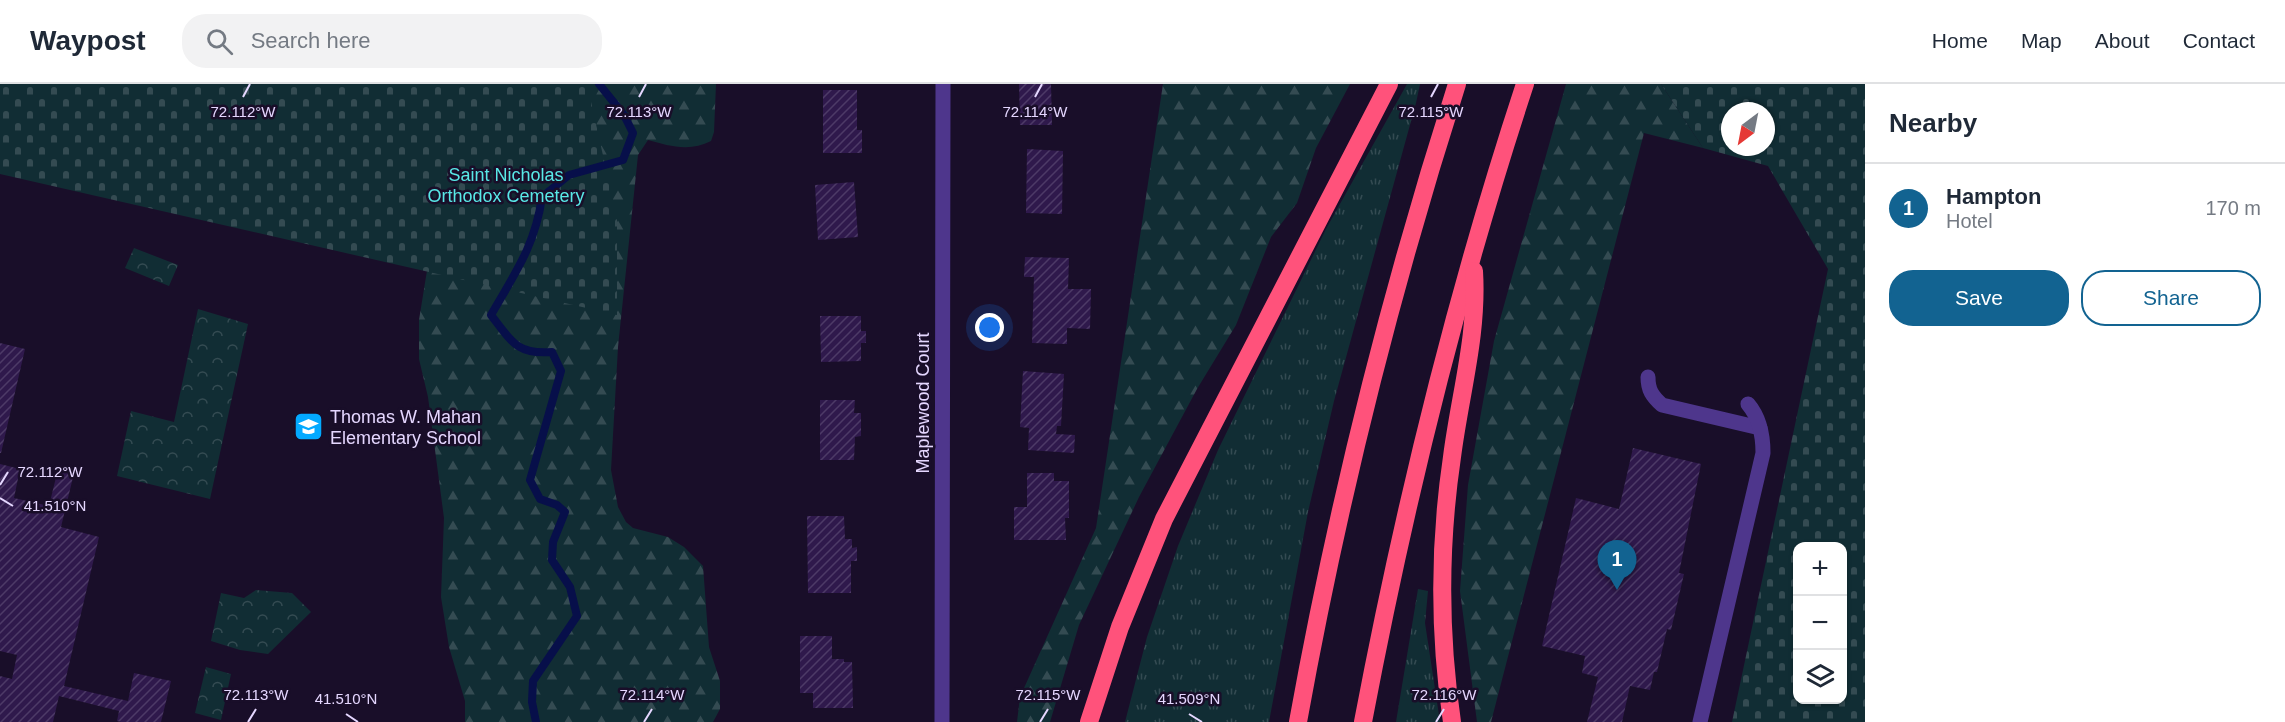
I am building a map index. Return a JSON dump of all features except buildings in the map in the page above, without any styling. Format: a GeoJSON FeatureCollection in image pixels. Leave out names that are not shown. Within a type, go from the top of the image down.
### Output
{"type":"FeatureCollection","features":[{"type":"Feature","properties":{"kind":"highway"},"geometry":{"type":"LineString","coordinates":[[1089,722],[1120,627],[1164,519],[1389,84]]}},
{"type":"Feature","properties":{"kind":"highway"},"geometry":{"type":"LineString","coordinates":[[1298,722],[1330,558],[1365,410],[1401,268],[1456,84]]}},
{"type":"Feature","properties":{"kind":"highway"},"geometry":{"type":"LineString","coordinates":[[1363,722],[1410,489],[1473,254],[1525,84]]}},
{"type":"Feature","properties":{"kind":"highway"},"geometry":{"type":"LineString","coordinates":[[1452,722],[1443,648],[1442,569],[1452,456],[1473,333],[1473,254]]}},
{"type":"Feature","properties":{"kind":"street","name":"Maplewood Court"},"geometry":{"type":"LineString","coordinates":[[942,722],[943,84]]}},
{"type":"Feature","properties":{"kind":"street"},"geometry":{"type":"LineString","coordinates":[[1648,377],[1648,388],[1653,398],[1662,405],[1760,428]]}},
{"type":"Feature","properties":{"kind":"street"},"geometry":{"type":"LineString","coordinates":[[1700,722],[1763,453],[1760,428],[1755,412],[1748,404]]}},
{"type":"Feature","properties":{"kind":"green space","name":"Saint Nicholas Orthodox Cemetery"},"geometry":{"type":"Polygon","coordinates":[[[0,84],[587,84],[617,218],[617,315],[0,174],[0,84]]]}},
{"type":"Feature","properties":{"kind":"green space"},"geometry":{"type":"Polygon","coordinates":[[[466,84],[716,84],[714,132],[711,141],[687,147],[648,140],[638,155],[618,347],[611,470],[618,507],[626,522],[633,528],[668,537],[684,547],[703,566],[709,647],[720,681],[720,709],[713,722],[465,722],[465,701],[449,647],[441,597],[444,518],[428,397],[419,359],[419,320],[431,246],[466,84]]]}},
{"type":"Feature","properties":{"kind":"green space"},"geometry":{"type":"Polygon","coordinates":[[[1163,84],[1350,84],[1316,148],[1297,203],[1271,237],[1236,325],[1197,389],[1139,497],[1079,625],[1050,722],[1017,722],[1020,697],[1096,528],[1163,84]]]}},
{"type":"Feature","properties":{"kind":"green space"},"geometry":{"type":"Polygon","coordinates":[[[1407,84],[1420,84],[1334,401],[1308,512],[1269,722],[1125,722],[1147,637],[1178,546],[1218,450],[1326,229],[1407,84]]]}},
{"type":"Feature","properties":{"kind":"green space"},"geometry":{"type":"Polygon","coordinates":[[[1566,84],[1661,84],[1703,148],[1644,133],[1491,722],[1477,722],[1460,591],[1468,485],[1494,341],[1566,84]]]}},
{"type":"Feature","properties":{"kind":"green space"},"geometry":{"type":"Polygon","coordinates":[[[1661,84],[1865,84],[1865,722],[1732,722],[1828,269],[1768,166],[1732,156],[1775,156],[1775,102],[1721,102],[1721,153],[1703,148],[1661,84]]]}},
{"type":"Feature","properties":{"kind":"green space"},"geometry":{"type":"Polygon","coordinates":[[[134,248],[178,265],[169,286],[125,268],[134,248]]]}},
{"type":"Feature","properties":{"kind":"green space"},"geometry":{"type":"Polygon","coordinates":[[[198,309],[248,324],[210,499],[117,476],[131,411],[174,422],[198,309]]]}},
{"type":"Feature","properties":{"kind":"green space"},"geometry":{"type":"Polygon","coordinates":[[[1418,589],[1428,591],[1425,623],[1440,722],[1396,722],[1418,589]]]}},
{"type":"Feature","properties":{"kind":"green space"},"geometry":{"type":"Polygon","coordinates":[[[256,590],[292,593],[311,612],[268,654],[240,650],[211,641],[221,593],[244,598],[256,590]]]}},
{"type":"Feature","properties":{"kind":"green space"},"geometry":{"type":"Polygon","coordinates":[[[206,667],[231,674],[221,720],[195,713],[206,667]]]}},
{"type":"Feature","properties":{"kind":"waterway"},"geometry":{"type":"LineString","coordinates":[[536,722],[532,702],[533,681],[577,616],[570,587],[552,560],[553,542],[565,512],[557,505],[540,499],[530,480],[561,371],[552,352],[531,351],[516,344],[491,315],[529,245],[542,197],[569,175],[623,160],[633,133],[624,115],[599,84]]}},
{"type":"Feature","properties":{"kind":"place","name":"Thomas W. Mahan Elementary School"},"geometry":{"type":"Point","coordinates":[309,427]}},
{"type":"Feature","properties":{"kind":"place","name":"Hampton"},"geometry":{"type":"Point","coordinates":[1617,590]}}]}
